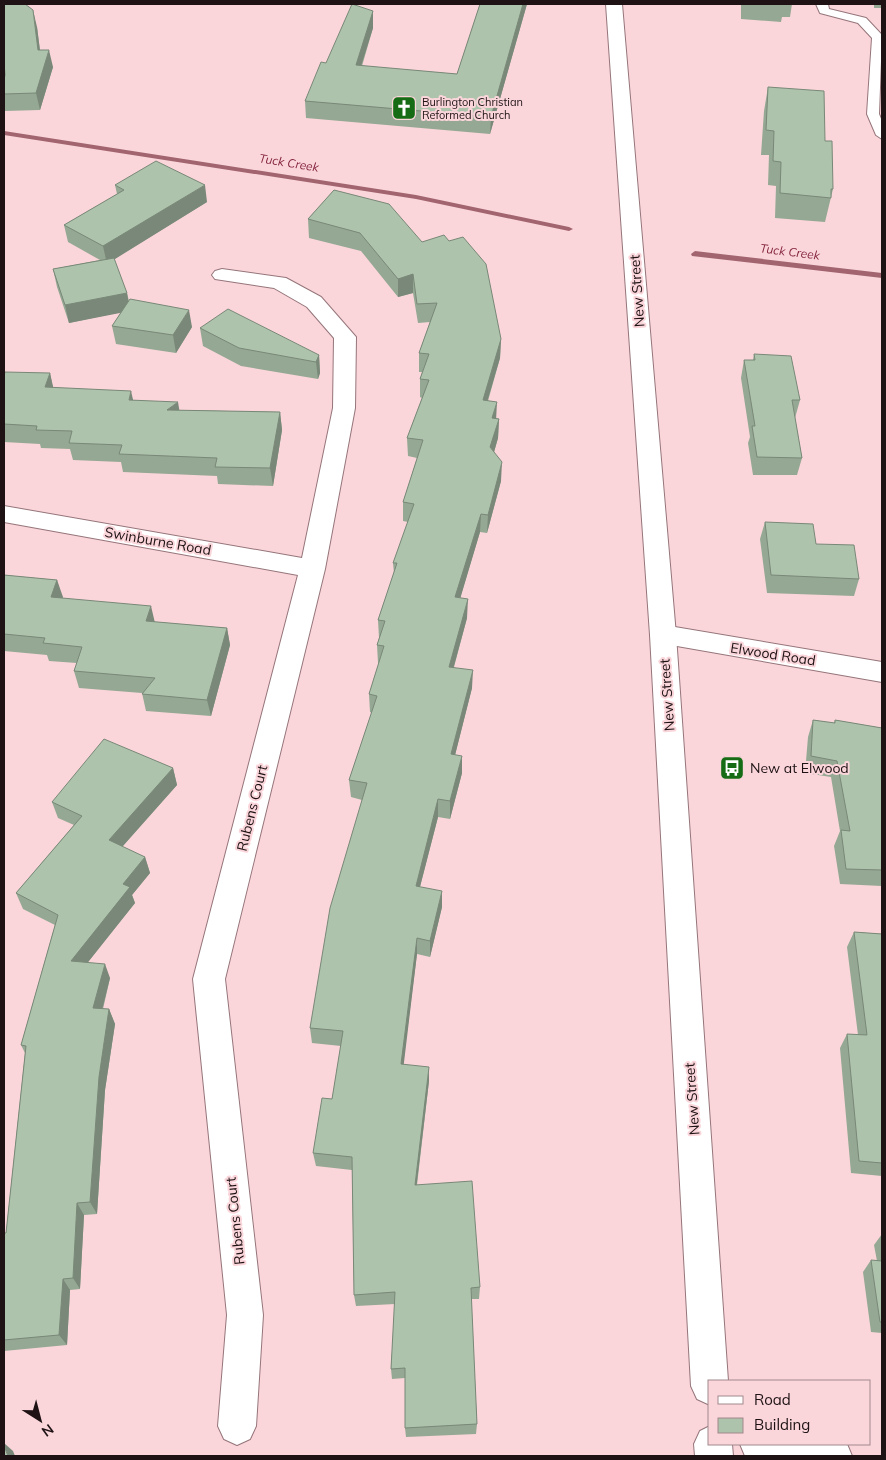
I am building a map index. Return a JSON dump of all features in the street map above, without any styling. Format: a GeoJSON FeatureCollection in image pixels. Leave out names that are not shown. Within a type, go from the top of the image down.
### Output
{"type":"FeatureCollection","features":[{"type":"Feature","properties":{"kind":"street","name":"New Street"},"geometry":{"type":"LineString","coordinates":[[614,4],[664,635],[710,1380]]}},
{"type":"Feature","properties":{"kind":"street","name":"Rubens Court"},"geometry":{"type":"LineString","coordinates":[[222,275],[279,282],[314,302],[345,337],[344,408],[312,568],[209,979],[245,1315],[237,1426]]}},
{"type":"Feature","properties":{"kind":"street","name":"Swinburne Road"},"geometry":{"type":"LineString","coordinates":[[4,514],[312,568]]}},
{"type":"Feature","properties":{"kind":"street","name":"Elwood Road"},"geometry":{"type":"LineString","coordinates":[[664,635],[882,672]]}},
{"type":"Feature","properties":{"kind":"street"},"geometry":{"type":"LineString","coordinates":[[765,1445],[833,1456]]}},
{"type":"Feature","properties":{"kind":"lane"},"geometry":{"type":"LineString","coordinates":[[822,4],[824,11],[862,20],[882,21]]}},
{"type":"Feature","properties":{"kind":"lane"},"geometry":{"type":"LineString","coordinates":[[862,20],[878,37],[873,114],[882,136]]}},
{"type":"Feature","properties":{"kind":"building"},"geometry":{"type":"Polygon","coordinates":[[[4,4],[25,4],[33,10],[38,50],[49,50],[36,93],[4,94],[4,4]]]}},
{"type":"Feature","properties":{"kind":"building"},"geometry":{"type":"Polygon","coordinates":[[[352,4],[373,11],[356,65],[457,74],[480,4],[523,4],[491,117],[305,101],[321,62],[326,63],[352,4]]]}},
{"type":"Feature","properties":{"kind":"building"},"geometry":{"type":"Polygon","coordinates":[[[768,87],[824,91],[825,141],[832,141],[833,189],[831,189],[831,198],[780,193],[781,162],[773,161],[774,131],[766,130],[768,87]]]}},
{"type":"Feature","properties":{"kind":"building"},"geometry":{"type":"Polygon","coordinates":[[[156,161],[205,185],[103,246],[64,225],[124,190],[115,185],[156,161]]]}},
{"type":"Feature","properties":{"kind":"building"},"geometry":{"type":"Polygon","coordinates":[[[334,190],[389,204],[422,242],[444,235],[449,241],[463,237],[486,264],[501,339],[483,400],[497,402],[492,418],[499,419],[490,447],[502,462],[488,515],[481,514],[455,597],[468,599],[449,667],[473,670],[451,754],[462,756],[450,801],[438,799],[416,886],[442,891],[430,941],[417,938],[401,1064],[429,1067],[415,1185],[472,1181],[480,1287],[471,1288],[477,1424],[405,1428],[405,1368],[391,1369],[395,1292],[354,1295],[352,1157],[313,1153],[322,1098],[332,1099],[343,1031],[310,1028],[330,908],[367,783],[349,780],[377,696],[369,694],[384,646],[377,645],[385,621],[378,620],[397,563],[393,563],[414,504],[403,502],[423,440],[407,438],[429,380],[420,379],[429,354],[419,353],[437,303],[417,304],[413,274],[398,279],[360,233],[308,219],[334,190]]]}},
{"type":"Feature","properties":{"kind":"building"},"geometry":{"type":"Polygon","coordinates":[[[114,258],[127,293],[65,305],[53,269],[114,258]]]}},
{"type":"Feature","properties":{"kind":"building"},"geometry":{"type":"Polygon","coordinates":[[[130,299],[189,310],[173,335],[112,326],[130,299]]]}},
{"type":"Feature","properties":{"kind":"building"},"geometry":{"type":"Polygon","coordinates":[[[228,309],[319,355],[316,362],[239,348],[200,328],[228,309]]]}},
{"type":"Feature","properties":{"kind":"building"},"geometry":{"type":"Polygon","coordinates":[[[754,354],[791,356],[800,400],[792,400],[802,458],[757,457],[752,426],[755,426],[744,360],[755,360],[754,354]]]}},
{"type":"Feature","properties":{"kind":"building"},"geometry":{"type":"Polygon","coordinates":[[[5,372],[50,373],[45,387],[131,391],[129,400],[178,402],[167,410],[280,412],[270,468],[215,467],[217,458],[119,454],[122,445],[69,443],[72,431],[36,430],[37,426],[4,424],[5,372]]]}},
{"type":"Feature","properties":{"kind":"building"},"geometry":{"type":"Polygon","coordinates":[[[765,522],[813,524],[816,544],[854,545],[859,579],[771,575],[765,522]]]}},
{"type":"Feature","properties":{"kind":"building"},"geometry":{"type":"Polygon","coordinates":[[[4,575],[57,580],[51,597],[151,606],[146,621],[227,628],[207,700],[142,694],[155,678],[74,671],[82,647],[43,643],[45,638],[4,634],[4,575]]]}},
{"type":"Feature","properties":{"kind":"building"},"geometry":{"type":"Polygon","coordinates":[[[813,720],[835,723],[835,720],[882,728],[882,870],[846,869],[841,830],[850,831],[837,761],[811,756],[813,720]]]}},
{"type":"Feature","properties":{"kind":"building"},"geometry":{"type":"Polygon","coordinates":[[[104,739],[173,768],[109,840],[145,857],[123,884],[130,887],[71,961],[105,964],[93,1008],[109,1009],[99,1077],[90,1202],[77,1203],[73,1278],[63,1279],[59,1335],[4,1340],[4,1233],[6,1233],[26,1046],[21,1045],[58,915],[16,893],[82,816],[52,802],[104,739]]]}},
{"type":"Feature","properties":{"kind":"building"},"geometry":{"type":"Polygon","coordinates":[[[854,932],[882,934],[882,1163],[859,1161],[847,1034],[867,1035],[854,932]]]}},
{"type":"Feature","properties":{"kind":"building"},"geometry":{"type":"Polygon","coordinates":[[[871,1260],[882,1261],[882,1322],[880,1322],[871,1260]]]}},
{"type":"Feature","properties":{"kind":"building"},"geometry":{"type":"Polygon","coordinates":[[[4,1446],[8,1456],[4,1456],[4,1446]]]}},
{"type":"Feature","properties":{"kind":"waterway","name":"Tuck Creek"},"geometry":{"type":"LineString","coordinates":[[4,133],[416,197],[569,229]]}},
{"type":"Feature","properties":{"kind":"waterway","name":"Tuck Creek"},"geometry":{"type":"LineString","coordinates":[[695,254],[882,276]]}},
{"type":"Feature","properties":{"kind":"place","name":"Burlington Christian Reformed Church"},"geometry":{"type":"Point","coordinates":[404,108]}},
{"type":"Feature","properties":{"kind":"place","name":"New at Elwood"},"geometry":{"type":"Point","coordinates":[732,768]}}]}
